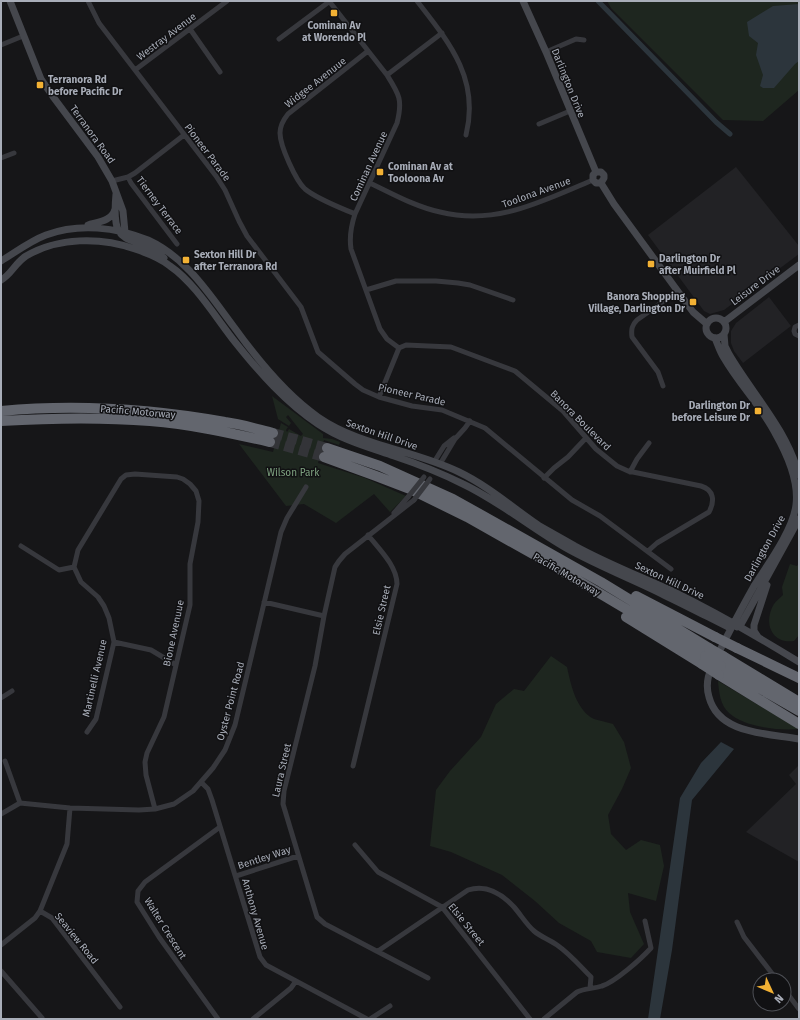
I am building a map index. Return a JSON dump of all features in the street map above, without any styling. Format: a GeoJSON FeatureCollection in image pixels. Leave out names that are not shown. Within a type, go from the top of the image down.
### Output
{"type":"FeatureCollection","features":[{"type":"Feature","properties":{"kind":"highway","name":"Pacific Motorway"},"geometry":{"type":"LineString","coordinates":[[1,411],[56,408],[103,408],[151,416],[226,432],[271,437]]}},
{"type":"Feature","properties":{"kind":"highway","name":"Pacific Motorway"},"geometry":{"type":"LineString","coordinates":[[1,421],[151,416]]}},
{"type":"Feature","properties":{"kind":"highway","name":"Pacific Motorway"},"geometry":{"type":"LineString","coordinates":[[706,656],[601,582],[453,499],[380,466],[326,452],[467,517],[547,562],[799,711]]}},
{"type":"Feature","properties":{"kind":"highway"},"geometry":{"type":"LineString","coordinates":[[601,582],[634,595],[799,678]]}},
{"type":"Feature","properties":{"kind":"highway"},"geometry":{"type":"LineString","coordinates":[[706,656],[721,665],[799,724]]}},
{"type":"Feature","properties":{"kind":"highway","name":"Pacific Motorway"},"geometry":{"type":"LineString","coordinates":[[721,665],[799,702]]}},
{"type":"Feature","properties":{"kind":"street","name":"Terranora Road"},"geometry":{"type":"LineString","coordinates":[[10,1],[41,79],[98,157],[112,181],[123,210],[122,233]]}},
{"type":"Feature","properties":{"kind":"street","name":"Pioneer Parade"},"geometry":{"type":"LineString","coordinates":[[88,1],[99,23],[225,190],[247,236],[301,307],[318,352],[361,389],[379,397],[412,406],[442,410],[485,428],[572,500],[600,516],[671,569]]}},
{"type":"Feature","properties":{"kind":"street","name":"Westray Avenue"},"geometry":{"type":"LineString","coordinates":[[135,70],[227,1]]}},
{"type":"Feature","properties":{"kind":"street"},"geometry":{"type":"LineString","coordinates":[[279,39],[330,1]]}},
{"type":"Feature","properties":{"kind":"street","name":"Cominan Avenue"},"geometry":{"type":"LineString","coordinates":[[330,1],[386,75],[397,93],[400,108],[394,130],[355,214],[351,228],[350,240],[351,248],[380,330],[387,339],[399,348]]}},
{"type":"Feature","properties":{"kind":"street"},"geometry":{"type":"LineString","coordinates":[[417,1],[442,33],[457,57],[464,77],[470,103],[469,124],[466,134]]}},
{"type":"Feature","properties":{"kind":"street","name":"Darlington Drive"},"geometry":{"type":"LineString","coordinates":[[523,1],[596,172]]}},
{"type":"Feature","properties":{"kind":"street"},"geometry":{"type":"LineString","coordinates":[[190,29],[220,72]]}},
{"type":"Feature","properties":{"kind":"street"},"geometry":{"type":"LineString","coordinates":[[386,75],[442,33]]}},
{"type":"Feature","properties":{"kind":"street"},"geometry":{"type":"LineString","coordinates":[[1,45],[23,36]]}},
{"type":"Feature","properties":{"kind":"street"},"geometry":{"type":"LineString","coordinates":[[546,52],[576,39],[584,40]]}},
{"type":"Feature","properties":{"kind":"street","name":"Widgee Avenuue"},"geometry":{"type":"LineString","coordinates":[[355,214],[311,193],[302,186],[293,173],[280,134],[282,124],[288,114],[368,51]]}},
{"type":"Feature","properties":{"kind":"street"},"geometry":{"type":"LineString","coordinates":[[538,124],[570,110]]}},
{"type":"Feature","properties":{"kind":"street"},"geometry":{"type":"LineString","coordinates":[[112,181],[128,177],[136,173],[184,135]]}},
{"type":"Feature","properties":{"kind":"street"},"geometry":{"type":"LineString","coordinates":[[1,158],[14,153]]}},
{"type":"Feature","properties":{"kind":"street"},"geometry":{"type":"LineString","coordinates":[[596,172],[601,172],[604,175],[601,183],[596,183],[593,180],[593,175],[596,172]]}},
{"type":"Feature","properties":{"kind":"street","name":"Tierney Terrace"},"geometry":{"type":"LineString","coordinates":[[128,177],[178,244]]}},
{"type":"Feature","properties":{"kind":"street","name":"Toolona Avenue"},"geometry":{"type":"LineString","coordinates":[[370,183],[413,203],[439,212],[474,217],[496,215],[513,211],[593,180]]}},
{"type":"Feature","properties":{"kind":"street"},"geometry":{"type":"LineString","coordinates":[[601,183],[614,204],[693,312],[707,324]]}},
{"type":"Feature","properties":{"kind":"street","name":"Terranora Road"},"geometry":{"type":"LineString","coordinates":[[116,194],[115,209],[122,233]]}},
{"type":"Feature","properties":{"kind":"street"},"geometry":{"type":"LineString","coordinates":[[72,228],[106,220],[113,214],[115,209]]}},
{"type":"Feature","properties":{"kind":"street","name":"Sexton Hill Drive"},"geometry":{"type":"LineString","coordinates":[[1,262],[24,246],[46,235],[72,228],[86,227],[122,233],[156,244],[185,265],[205,287],[261,362],[280,383],[313,413],[335,427],[356,437],[437,463],[472,479],[539,525],[587,553],[676,593],[735,626]]}},
{"type":"Feature","properties":{"kind":"street"},"geometry":{"type":"LineString","coordinates":[[107,242],[122,233],[125,239],[155,251],[171,266]]}},
{"type":"Feature","properties":{"kind":"street","name":"Sexton Hill Drive"},"geometry":{"type":"LineString","coordinates":[[3,279],[18,262],[25,257],[41,249],[73,241],[107,242],[123,245],[160,259],[171,266],[190,285],[254,366],[279,392],[319,425],[344,438],[432,470],[465,485],[485,495],[549,538],[583,557],[735,626]]}},
{"type":"Feature","properties":{"kind":"street"},"geometry":{"type":"LineString","coordinates":[[1,262],[5,264],[8,271],[3,279]]}},
{"type":"Feature","properties":{"kind":"street","name":"Leisure Drive"},"geometry":{"type":"LineString","coordinates":[[724,322],[799,265]]}},
{"type":"Feature","properties":{"kind":"street"},"geometry":{"type":"LineString","coordinates":[[366,290],[396,281],[436,281],[470,285],[513,300]]}},
{"type":"Feature","properties":{"kind":"street"},"geometry":{"type":"LineString","coordinates":[[663,386],[658,372],[632,337],[631,330],[633,324],[678,291]]}},
{"type":"Feature","properties":{"kind":"street"},"geometry":{"type":"LineString","coordinates":[[724,334],[720,338],[715,338],[708,334],[706,329],[709,321],[715,318],[721,319],[724,322],[726,326],[724,334],[725,346],[780,430],[799,475]]}},
{"type":"Feature","properties":{"kind":"street"},"geometry":{"type":"LineString","coordinates":[[799,325],[795,327],[794,331],[795,334],[799,336]]}},
{"type":"Feature","properties":{"kind":"street","name":"Darlington Drive"},"geometry":{"type":"LineString","coordinates":[[715,338],[723,357],[776,433],[790,467],[796,493],[796,506],[788,529],[735,626]]}},
{"type":"Feature","properties":{"kind":"street","name":"Banora Boulevard"},"geometry":{"type":"LineString","coordinates":[[399,348],[409,345],[451,347],[509,368],[520,375],[557,406],[594,447],[617,466],[630,472],[701,486],[710,491],[713,499],[709,512],[657,543],[648,551]]}},
{"type":"Feature","properties":{"kind":"street"},"geometry":{"type":"LineString","coordinates":[[379,397],[399,348]]}},
{"type":"Feature","properties":{"kind":"street"},"geometry":{"type":"LineString","coordinates":[[432,470],[446,445],[459,434],[470,421]]}},
{"type":"Feature","properties":{"kind":"street"},"geometry":{"type":"LineString","coordinates":[[544,478],[568,457],[586,438]]}},
{"type":"Feature","properties":{"kind":"street"},"geometry":{"type":"LineString","coordinates":[[630,472],[637,459],[649,443]]}},
{"type":"Feature","properties":{"kind":"street","name":"Laura Street"},"geometry":{"type":"LineString","coordinates":[[386,521],[408,498],[424,477],[432,470]]}},
{"type":"Feature","properties":{"kind":"street","name":"Laura Street"},"geometry":{"type":"LineString","coordinates":[[428,978],[325,924],[317,918],[284,813],[283,798],[314,671],[334,573],[339,561],[368,535],[414,500],[430,479],[432,470]]}},
{"type":"Feature","properties":{"kind":"street","name":"Bione Avenuue"},"geometry":{"type":"LineString","coordinates":[[74,568],[78,550],[121,479],[126,475],[134,474],[177,477],[183,479],[194,488],[198,497],[199,506],[198,522],[190,564],[190,605],[164,717],[147,753],[145,762],[146,775],[155,808]]}},
{"type":"Feature","properties":{"kind":"street","name":"Oyster Point Road"},"geometry":{"type":"LineString","coordinates":[[20,803],[70,808],[139,810],[155,808],[178,802],[188,796],[201,782],[223,754],[232,734],[281,532],[287,518],[306,487]]}},
{"type":"Feature","properties":{"kind":"street","name":"Darlington Drive"},"geometry":{"type":"LineString","coordinates":[[735,626],[768,577],[799,518]]}},
{"type":"Feature","properties":{"kind":"street","name":"Elsie Street"},"geometry":{"type":"LineString","coordinates":[[352,766],[397,584],[395,572],[368,535]]}},
{"type":"Feature","properties":{"kind":"street"},"geometry":{"type":"LineString","coordinates":[[21,546],[59,570],[74,568]]}},
{"type":"Feature","properties":{"kind":"street","name":"Martinelli Avenue"},"geometry":{"type":"LineString","coordinates":[[74,568],[81,582],[98,597],[104,606],[109,618],[114,642],[96,719],[87,732]]}},
{"type":"Feature","properties":{"kind":"street"},"geometry":{"type":"LineString","coordinates":[[760,638],[755,633],[753,626],[768,577]]}},
{"type":"Feature","properties":{"kind":"street"},"geometry":{"type":"LineString","coordinates":[[264,602],[324,616]]}},
{"type":"Feature","properties":{"kind":"street"},"geometry":{"type":"LineString","coordinates":[[799,662],[760,638],[735,626],[708,675],[707,692],[715,711],[726,722],[742,729],[799,739]]}},
{"type":"Feature","properties":{"kind":"street"},"geometry":{"type":"LineString","coordinates":[[114,642],[151,650],[176,665]]}},
{"type":"Feature","properties":{"kind":"street"},"geometry":{"type":"LineString","coordinates":[[1,698],[12,691]]}},
{"type":"Feature","properties":{"kind":"street"},"geometry":{"type":"LineString","coordinates":[[1,814],[20,803],[5,761]]}},
{"type":"Feature","properties":{"kind":"street","name":"Anthony Avenue"},"geometry":{"type":"LineString","coordinates":[[201,782],[208,789],[260,957],[266,966],[369,1019]]}},
{"type":"Feature","properties":{"kind":"street","name":"Seaview Road"},"geometry":{"type":"LineString","coordinates":[[70,808],[67,844],[40,911],[52,918],[120,1007]]}},
{"type":"Feature","properties":{"kind":"street","name":"Walter Crescent"},"geometry":{"type":"LineString","coordinates":[[218,1019],[159,937],[137,902],[138,891],[145,882],[220,826]]}},
{"type":"Feature","properties":{"kind":"street","name":"Elsie Street"},"geometry":{"type":"LineString","coordinates":[[356,845],[378,872],[442,907],[530,1019]]}},
{"type":"Feature","properties":{"kind":"street","name":"Bentley Way"},"geometry":{"type":"LineString","coordinates":[[236,876],[298,856]]}},
{"type":"Feature","properties":{"kind":"street"},"geometry":{"type":"LineString","coordinates":[[378,951],[468,890],[476,887],[498,893],[514,907],[530,927],[563,950],[591,977],[590,988]]}},
{"type":"Feature","properties":{"kind":"street"},"geometry":{"type":"LineString","coordinates":[[1,945],[35,918],[40,911]]}},
{"type":"Feature","properties":{"kind":"street"},"geometry":{"type":"LineString","coordinates":[[544,1019],[577,992],[602,986],[610,982],[641,960],[651,948],[645,921]]}},
{"type":"Feature","properties":{"kind":"street"},"geometry":{"type":"LineString","coordinates":[[737,922],[744,937],[771,972]]}},
{"type":"Feature","properties":{"kind":"street"},"geometry":{"type":"LineString","coordinates":[[1,971],[42,1018]]}},
{"type":"Feature","properties":{"kind":"street"},"geometry":{"type":"LineString","coordinates":[[253,1019],[291,988],[296,981]]}},
{"type":"Feature","properties":{"kind":"street"},"geometry":{"type":"LineString","coordinates":[[792,1000],[799,1009]]}},
{"type":"Feature","properties":{"kind":"street"},"geometry":{"type":"LineString","coordinates":[[369,1019],[390,1006]]}},
{"type":"Feature","properties":{"kind":"shaded area"},"geometry":{"type":"Polygon","coordinates":[[[799,4],[799,61],[774,88],[763,88],[760,86],[763,75],[756,55],[758,43],[749,36],[747,22],[773,6],[799,4]]]}},
{"type":"Feature","properties":{"kind":"shaded area"},"geometry":{"type":"Polygon","coordinates":[[[736,167],[799,246],[799,254],[724,310],[710,314],[704,311],[648,235],[736,167]]]}},
{"type":"Feature","properties":{"kind":"shaded area"},"geometry":{"type":"Polygon","coordinates":[[[769,297],[791,326],[743,363],[734,351],[731,343],[731,331],[736,323],[769,297]]]}},
{"type":"Feature","properties":{"kind":"shaded area"},"geometry":{"type":"Polygon","coordinates":[[[721,742],[734,749],[692,800],[672,950],[660,1019],[648,1019],[680,798],[701,763],[721,742]]]}},
{"type":"Feature","properties":{"kind":"shaded area"},"geometry":{"type":"Polygon","coordinates":[[[799,765],[799,862],[746,832],[796,784],[789,775],[799,765]]]}},
{"type":"Feature","properties":{"kind":"green space"},"geometry":{"type":"Polygon","coordinates":[[[607,1],[799,1],[799,90],[763,121],[723,120],[611,8],[607,1]]]}},
{"type":"Feature","properties":{"kind":"green space","name":"Wilson Park"},"geometry":{"type":"Polygon","coordinates":[[[272,396],[323,434],[323,438],[340,442],[339,445],[324,440],[318,463],[365,478],[406,496],[390,512],[374,494],[336,523],[304,504],[286,506],[239,444],[273,452],[281,423],[288,427],[286,430],[287,432],[289,429],[301,436],[303,434],[288,415],[286,417],[291,423],[289,426],[278,419],[272,396]]]}},
{"type":"Feature","properties":{"kind":"green space"},"geometry":{"type":"Polygon","coordinates":[[[799,563],[799,635],[794,641],[786,641],[780,639],[771,630],[769,618],[774,604],[783,595],[782,587],[790,564],[797,566],[799,563]]]}},
{"type":"Feature","properties":{"kind":"green space"},"geometry":{"type":"Polygon","coordinates":[[[551,656],[567,667],[575,696],[583,710],[594,719],[613,724],[624,742],[631,768],[608,815],[611,834],[626,850],[641,840],[660,845],[664,866],[656,901],[628,893],[630,912],[644,944],[631,958],[597,952],[591,941],[559,923],[535,901],[502,875],[451,852],[430,846],[436,790],[450,771],[481,737],[496,704],[514,689],[524,691],[551,656]]]}},
{"type":"Feature","properties":{"kind":"green space"},"geometry":{"type":"Polygon","coordinates":[[[718,681],[799,729],[772,729],[752,725],[735,718],[726,710],[720,698],[718,681]]]}},
{"type":"Feature","properties":{"kind":"waterway"},"geometry":{"type":"LineString","coordinates":[[598,1],[716,122],[730,134]]}},
{"type":"Feature","properties":{"kind":"tunnel"},"geometry":{"type":"LineString","coordinates":[[273,433],[327,448]]}},
{"type":"Feature","properties":{"kind":"tunnel"},"geometry":{"type":"LineString","coordinates":[[270,442],[324,457]]}},
{"type":"Feature","properties":{"kind":"place","name":"Cominan Av at Worendo Pl"},"geometry":{"type":"Point","coordinates":[334,13]}},
{"type":"Feature","properties":{"kind":"place","name":"Terranora Rd before Pacific Dr"},"geometry":{"type":"Point","coordinates":[40,85]}},
{"type":"Feature","properties":{"kind":"place","name":"Cominan Av at Tooloona Av"},"geometry":{"type":"Point","coordinates":[380,172]}},
{"type":"Feature","properties":{"kind":"place","name":"Sexton Hill Dr after Terranora Rd"},"geometry":{"type":"Point","coordinates":[186,260]}},
{"type":"Feature","properties":{"kind":"place","name":"Darlington Dr after Muirfield Pl"},"geometry":{"type":"Point","coordinates":[651,264]}},
{"type":"Feature","properties":{"kind":"place","name":"Banora Shopping Village, Darlington Dr"},"geometry":{"type":"Point","coordinates":[693,302]}},
{"type":"Feature","properties":{"kind":"place","name":"Darlington Dr before Leisure Dr"},"geometry":{"type":"Point","coordinates":[758,411]}}]}
